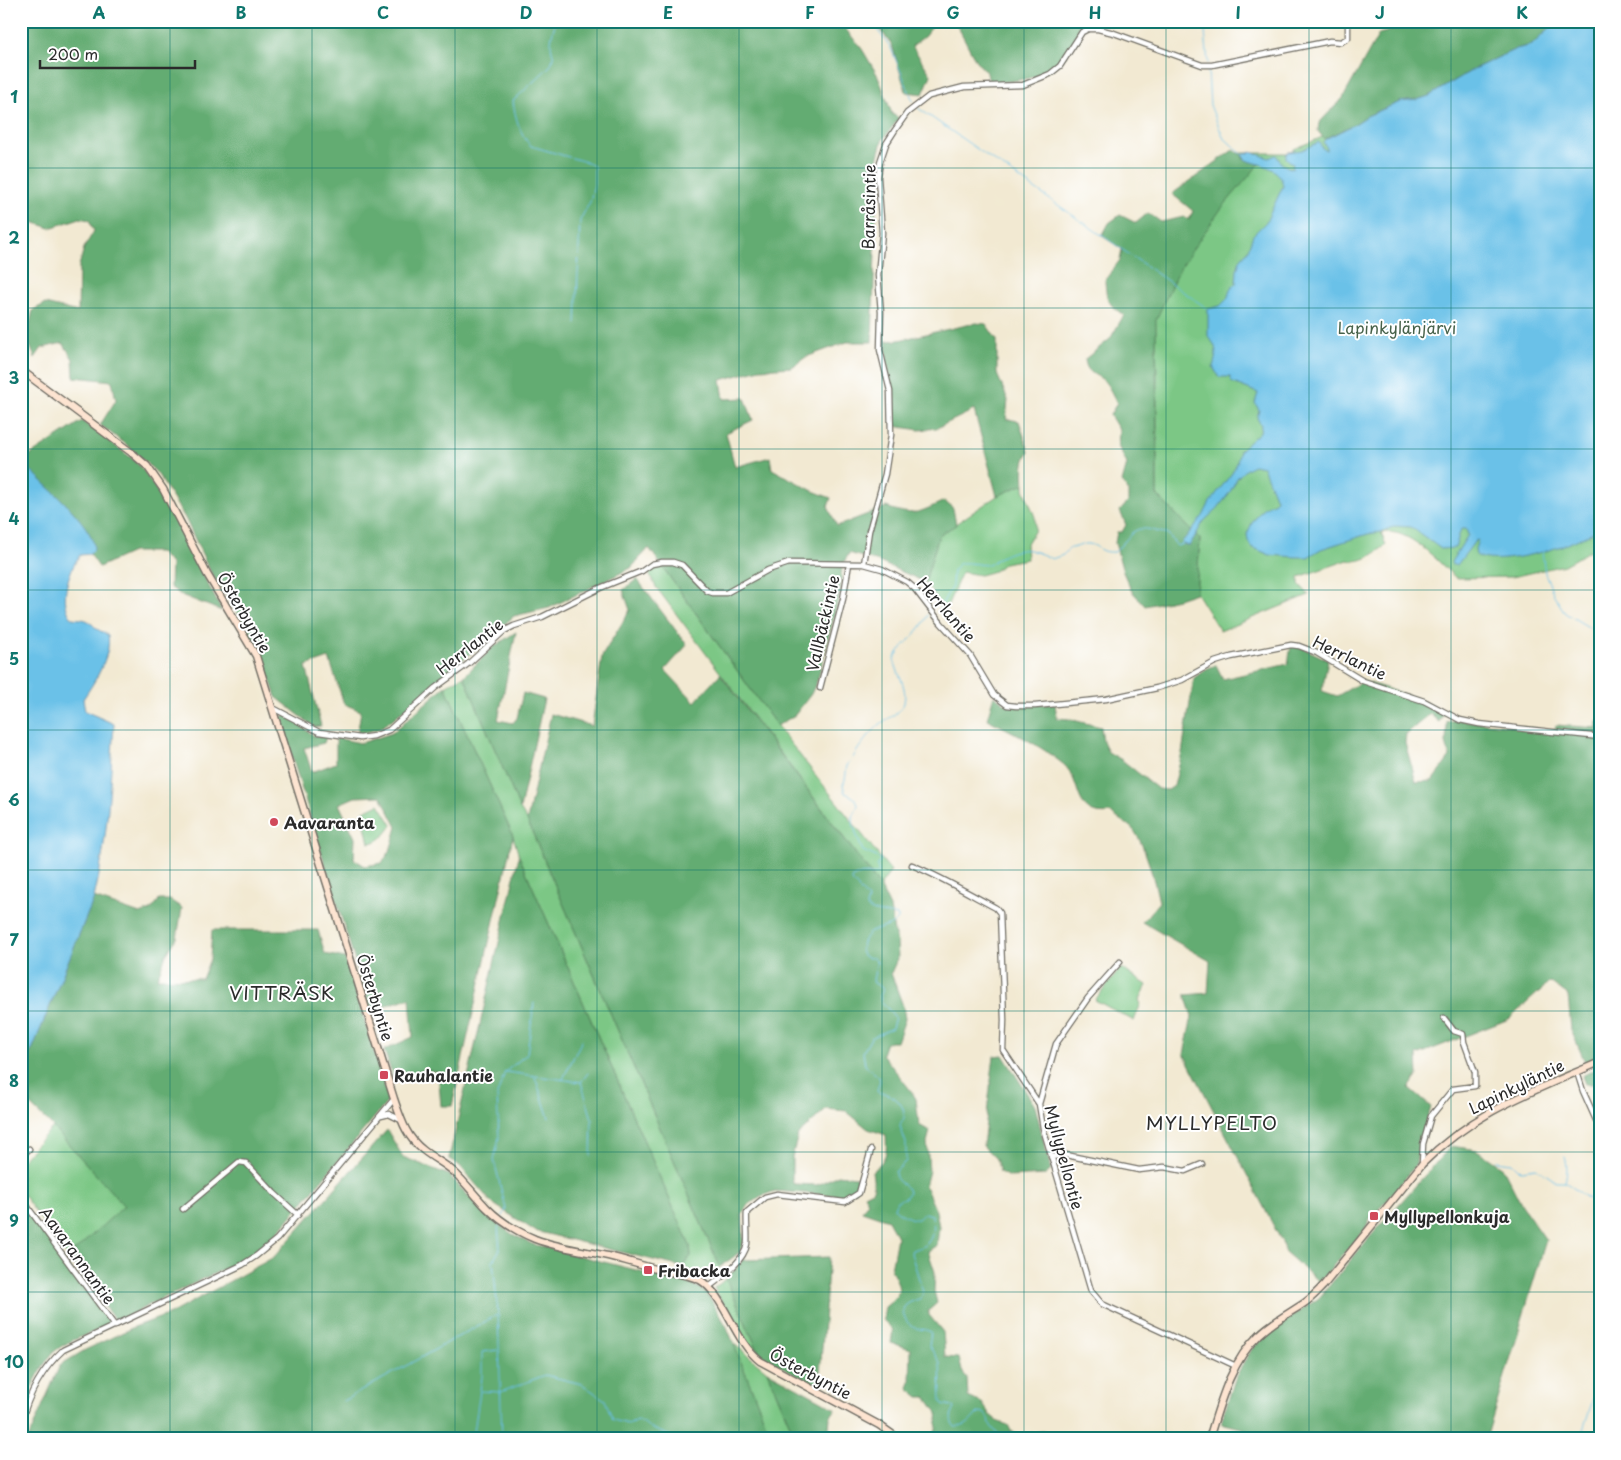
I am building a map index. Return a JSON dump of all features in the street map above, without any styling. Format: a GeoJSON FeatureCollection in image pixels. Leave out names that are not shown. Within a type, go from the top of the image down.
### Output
{"type":"FeatureCollection","features":[{"type":"Feature","properties":{"kind":"street","name":"Barråsintie"},"geometry":{"type":"LineString","coordinates":[[864,564],[869,531],[885,474],[891,434],[890,391],[880,350],[882,312],[878,275],[882,232],[878,177],[880,162],[886,144],[907,113],[929,96],[964,87],[1023,85],[1040,79],[1060,66],[1082,32],[1088,29],[1114,33],[1202,65],[1212,65],[1330,41],[1341,42],[1348,38],[1348,21]]}},
{"type":"Feature","properties":{"kind":"street","name":"Österbyntie"},"geometry":{"type":"LineString","coordinates":[[21,370],[147,466],[163,488],[207,574],[253,650],[274,708],[394,1099],[401,1120],[414,1143],[450,1168],[500,1220],[534,1238],[569,1250],[609,1256],[693,1277],[708,1287],[739,1338],[760,1361],[879,1426],[899,1439]]}},
{"type":"Feature","properties":{"kind":"street","name":"Herrlantie"},"geometry":{"type":"LineString","coordinates":[[274,708],[319,732],[360,738],[374,736],[388,730],[435,688],[468,664],[504,631],[550,613],[652,564],[673,562],[682,565],[707,591],[720,594],[726,593],[768,570],[789,562],[864,564],[907,582],[914,588],[940,623],[970,655],[994,695],[1007,705],[1034,706],[1106,699],[1170,684],[1215,662],[1232,657],[1291,645],[1317,653],[1363,681],[1417,698],[1460,720],[1479,724],[1600,737]]}},
{"type":"Feature","properties":{"kind":"street","name":"Vallbäckintie"},"geometry":{"type":"LineString","coordinates":[[820,688],[843,599],[849,564]]}},
{"type":"Feature","properties":{"kind":"street","name":"Myllypellontie"},"geometry":{"type":"LineString","coordinates":[[912,866],[936,875],[957,886],[996,908],[1000,914],[1004,1020],[1003,1050],[1039,1104],[1051,1157],[1091,1291],[1098,1301],[1236,1366]]}},
{"type":"Feature","properties":{"kind":"street"},"geometry":{"type":"LineString","coordinates":[[1039,1104],[1056,1044],[1088,998],[1120,962]]}},
{"type":"Feature","properties":{"kind":"street"},"geometry":{"type":"LineString","coordinates":[[1422,1164],[1423,1144],[1431,1116],[1453,1088],[1475,1086],[1476,1072],[1464,1042],[1463,1034],[1454,1031],[1444,1018]]}},
{"type":"Feature","properties":{"kind":"street","name":"Lapinkyläntie"},"geometry":{"type":"LineString","coordinates":[[1209,1439],[1236,1366],[1258,1335],[1305,1302],[1323,1286],[1422,1164],[1475,1120],[1510,1101],[1600,1062]]}},
{"type":"Feature","properties":{"kind":"street"},"geometry":{"type":"LineString","coordinates":[[1577,1072],[1583,1091],[1600,1128]]}},
{"type":"Feature","properties":{"kind":"street"},"geometry":{"type":"LineString","coordinates":[[21,1423],[34,1389],[45,1369],[62,1350],[242,1265],[277,1239],[394,1099]]}},
{"type":"Feature","properties":{"kind":"street"},"geometry":{"type":"LineString","coordinates":[[381,1116],[389,1114],[401,1120]]}},
{"type":"Feature","properties":{"kind":"street"},"geometry":{"type":"LineString","coordinates":[[21,1156],[29,1149]]}},
{"type":"Feature","properties":{"kind":"street"},"geometry":{"type":"LineString","coordinates":[[708,1287],[729,1270],[744,1253],[747,1243],[746,1212],[765,1197],[777,1194],[844,1202],[859,1194],[871,1150]]}},
{"type":"Feature","properties":{"kind":"street"},"geometry":{"type":"LineString","coordinates":[[1051,1157],[1066,1155],[1138,1170],[1164,1167],[1184,1171],[1202,1164]]}},
{"type":"Feature","properties":{"kind":"street"},"geometry":{"type":"LineString","coordinates":[[183,1209],[239,1162],[246,1163],[298,1215]]}},
{"type":"Feature","properties":{"kind":"street","name":"Aavarannantie"},"geometry":{"type":"LineString","coordinates":[[21,1198],[115,1326]]}},
{"type":"Feature","properties":{"kind":"green space"},"geometry":{"type":"Polygon","coordinates":[[[21,21],[839,21],[862,49],[878,76],[892,114],[899,118],[882,141],[874,171],[876,221],[872,342],[847,342],[806,357],[792,367],[760,369],[721,380],[724,399],[745,398],[753,420],[726,433],[735,467],[770,457],[772,469],[813,491],[831,498],[828,507],[837,526],[886,507],[910,513],[922,511],[944,501],[953,508],[956,525],[939,535],[925,582],[879,562],[849,553],[842,567],[840,592],[818,679],[811,694],[795,715],[777,726],[649,548],[631,568],[549,608],[514,616],[416,701],[381,728],[357,735],[361,711],[344,704],[329,658],[306,666],[321,726],[314,727],[276,697],[262,656],[241,618],[212,575],[185,518],[157,473],[127,445],[100,425],[116,400],[112,381],[74,377],[73,359],[63,343],[42,348],[35,358],[27,338],[33,310],[45,304],[78,312],[79,266],[84,248],[94,231],[89,220],[80,218],[50,228],[24,219],[21,224],[21,21]]]}},
{"type":"Feature","properties":{"kind":"green space"},"geometry":{"type":"Polygon","coordinates":[[[873,21],[948,21],[934,23],[925,36],[912,46],[931,75],[923,94],[906,92],[892,45],[873,21]]]}},
{"type":"Feature","properties":{"kind":"green space"},"geometry":{"type":"Polygon","coordinates":[[[953,21],[1081,21],[1068,53],[1049,71],[1023,79],[989,83],[987,73],[976,61],[953,21]]]}},
{"type":"Feature","properties":{"kind":"green space"},"geometry":{"type":"Polygon","coordinates":[[[1406,21],[1557,21],[1532,45],[1516,49],[1476,68],[1429,96],[1400,102],[1367,116],[1324,139],[1318,131],[1319,123],[1343,98],[1379,34],[1397,29],[1406,21]]]}},
{"type":"Feature","properties":{"kind":"green space","name":"Lapinkylänjärvi"},"geometry":{"type":"Polygon","coordinates":[[[1600,21],[1600,545],[1564,565],[1512,577],[1456,578],[1431,554],[1412,540],[1391,532],[1381,533],[1386,545],[1368,557],[1353,561],[1348,560],[1299,577],[1299,584],[1309,595],[1220,631],[1196,593],[1200,539],[1157,495],[1157,376],[1154,269],[1233,153],[1292,153],[1294,149],[1367,118],[1428,98],[1523,50],[1549,32],[1600,21]]]}},
{"type":"Feature","properties":{"kind":"green space"},"geometry":{"type":"Polygon","coordinates":[[[1233,150],[1242,155],[1243,158],[1260,163],[1221,209],[1177,273],[1156,320],[1157,495],[1200,539],[1196,593],[1145,606],[1131,590],[1123,572],[1115,543],[1117,532],[1122,532],[1126,525],[1120,511],[1128,502],[1128,490],[1122,482],[1127,464],[1118,446],[1119,430],[1110,415],[1117,403],[1105,382],[1090,371],[1085,359],[1110,339],[1124,315],[1111,305],[1106,292],[1105,280],[1120,260],[1122,249],[1102,236],[1109,223],[1120,215],[1136,223],[1148,213],[1161,222],[1184,217],[1189,220],[1193,211],[1172,194],[1233,150]]]}},
{"type":"Feature","properties":{"kind":"green space"},"geometry":{"type":"Polygon","coordinates":[[[976,323],[986,324],[997,340],[997,374],[1008,400],[1006,419],[1019,421],[1029,452],[1024,463],[1024,484],[997,496],[974,410],[937,428],[920,430],[893,426],[893,395],[887,362],[886,341],[899,340],[976,323]]]}},
{"type":"Feature","properties":{"kind":"green space"},"geometry":{"type":"Polygon","coordinates":[[[82,421],[133,459],[144,471],[170,511],[222,611],[181,595],[170,587],[171,564],[159,552],[132,552],[99,567],[90,554],[94,550],[21,461],[82,421]]]}},
{"type":"Feature","properties":{"kind":"green space"},"geometry":{"type":"Polygon","coordinates":[[[1024,484],[1024,489],[1035,517],[1035,530],[1026,545],[1027,559],[1004,563],[995,571],[980,575],[962,572],[945,611],[925,582],[939,535],[997,496],[1024,484]]]}},
{"type":"Feature","properties":{"kind":"green space"},"geometry":{"type":"Polygon","coordinates":[[[661,565],[777,726],[891,871],[880,886],[656,587],[648,571],[661,565]]]}},
{"type":"Feature","properties":{"kind":"green space"},"geometry":{"type":"Polygon","coordinates":[[[637,579],[687,645],[665,670],[695,702],[720,674],[880,886],[890,907],[898,957],[891,973],[903,1006],[905,1019],[897,1042],[886,1042],[882,1054],[916,1099],[919,1125],[930,1131],[927,1142],[929,1171],[925,1186],[936,1211],[939,1227],[937,1245],[928,1251],[935,1272],[934,1291],[937,1303],[928,1311],[929,1315],[943,1332],[945,1357],[959,1358],[962,1371],[967,1378],[968,1397],[982,1403],[990,1415],[999,1422],[1008,1425],[1011,1431],[1020,1435],[1045,1431],[1045,1439],[931,1439],[936,1430],[938,1414],[926,1397],[919,1397],[908,1388],[911,1349],[891,1343],[893,1330],[883,1320],[885,1307],[895,1298],[898,1290],[897,1281],[891,1269],[897,1237],[888,1220],[862,1211],[868,1202],[864,1195],[872,1191],[874,1187],[872,1171],[881,1163],[885,1156],[886,1135],[868,1129],[846,1111],[826,1109],[798,1135],[792,1157],[792,1181],[794,1184],[817,1185],[838,1175],[856,1177],[859,1183],[856,1191],[845,1196],[775,1191],[761,1196],[747,1206],[742,1215],[744,1241],[740,1252],[720,1267],[527,820],[551,714],[592,726],[602,656],[630,610],[623,590],[637,579]]]}},
{"type":"Feature","properties":{"kind":"green space"},"geometry":{"type":"Polygon","coordinates":[[[516,632],[498,720],[513,723],[517,718],[523,693],[544,699],[520,809],[464,676],[493,647],[516,632]]]}},
{"type":"Feature","properties":{"kind":"green space"},"geometry":{"type":"Polygon","coordinates":[[[1291,645],[1299,646],[1328,660],[1322,691],[1337,696],[1363,681],[1417,698],[1444,712],[1439,722],[1430,714],[1406,734],[1405,743],[1416,782],[1432,781],[1450,757],[1446,743],[1447,721],[1460,720],[1555,731],[1556,725],[1597,728],[1597,722],[1600,721],[1600,1056],[1585,1062],[1571,1030],[1568,995],[1550,982],[1509,1019],[1417,1055],[1418,1075],[1409,1088],[1431,1107],[1419,1142],[1416,1165],[1383,1206],[1372,1215],[1364,1231],[1319,1282],[1284,1251],[1282,1242],[1184,1054],[1192,1016],[1185,995],[1208,993],[1210,961],[1142,922],[1159,902],[1150,866],[1135,832],[1111,813],[1098,813],[1084,805],[1069,771],[1054,757],[1036,745],[987,719],[994,695],[1007,705],[1055,704],[1057,718],[1101,727],[1103,741],[1108,752],[1122,760],[1158,789],[1168,790],[1174,786],[1182,753],[1194,678],[1206,669],[1216,665],[1223,679],[1288,664],[1291,645]]]}},
{"type":"Feature","properties":{"kind":"green space"},"geometry":{"type":"Polygon","coordinates":[[[464,676],[720,1267],[709,1279],[682,1267],[691,1256],[690,1246],[519,856],[513,836],[445,686],[464,676]]]}},
{"type":"Feature","properties":{"kind":"green space"},"geometry":{"type":"Polygon","coordinates":[[[445,686],[513,836],[452,1106],[441,1106],[438,1072],[423,1070],[394,1080],[384,1050],[413,1037],[410,998],[370,1010],[280,718],[286,715],[313,735],[326,737],[324,743],[304,748],[312,772],[336,763],[336,738],[361,743],[392,733],[445,686]],[[381,796],[355,797],[339,804],[355,838],[354,859],[365,866],[382,863],[390,851],[397,827],[381,796]]]}},
{"type":"Feature","properties":{"kind":"green space"},"geometry":{"type":"Polygon","coordinates":[[[379,804],[392,825],[379,839],[369,843],[362,812],[379,804]]]}},
{"type":"Feature","properties":{"kind":"green space"},"geometry":{"type":"Polygon","coordinates":[[[519,856],[690,1246],[691,1256],[682,1267],[535,1231],[492,1203],[460,1166],[449,1158],[519,856]]]}},
{"type":"Feature","properties":{"kind":"green space"},"geometry":{"type":"Polygon","coordinates":[[[94,898],[140,914],[151,910],[159,900],[170,900],[182,908],[177,938],[166,955],[157,978],[202,979],[210,959],[212,930],[318,930],[325,954],[345,958],[389,1100],[279,1231],[259,1250],[243,1260],[116,1322],[68,1257],[124,1206],[53,1127],[21,1096],[21,1067],[32,1050],[94,898]]]}},
{"type":"Feature","properties":{"kind":"green space"},"geometry":{"type":"Polygon","coordinates":[[[1121,968],[1147,985],[1139,1001],[1141,1003],[1134,1021],[1095,1000],[1121,968]]]}},
{"type":"Feature","properties":{"kind":"green space"},"geometry":{"type":"Polygon","coordinates":[[[1003,1055],[1035,1106],[1051,1170],[1046,1175],[1009,1177],[1000,1172],[996,1159],[983,1146],[994,1056],[1003,1055]]]}},
{"type":"Feature","properties":{"kind":"green space"},"geometry":{"type":"Polygon","coordinates":[[[1600,1067],[1600,1084],[1585,1084],[1582,1076],[1600,1067]]]}},
{"type":"Feature","properties":{"kind":"green space"},"geometry":{"type":"Polygon","coordinates":[[[53,1127],[125,1206],[68,1257],[21,1192],[21,1161],[53,1127]]]}},
{"type":"Feature","properties":{"kind":"green space"},"geometry":{"type":"Polygon","coordinates":[[[387,1130],[403,1157],[449,1175],[487,1216],[512,1234],[532,1244],[684,1282],[700,1288],[710,1298],[727,1327],[772,1439],[28,1439],[60,1365],[85,1350],[134,1327],[170,1314],[274,1257],[387,1130]]]}},
{"type":"Feature","properties":{"kind":"green space"},"geometry":{"type":"Polygon","coordinates":[[[1451,1146],[1477,1150],[1503,1168],[1522,1206],[1546,1240],[1486,1439],[1247,1439],[1245,1429],[1221,1423],[1236,1376],[1253,1347],[1282,1323],[1319,1298],[1369,1238],[1451,1146]]]}},
{"type":"Feature","properties":{"kind":"green space"},"geometry":{"type":"Polygon","coordinates":[[[21,1201],[111,1325],[75,1340],[55,1351],[41,1370],[21,1411],[21,1201]]]}},
{"type":"Feature","properties":{"kind":"green space"},"geometry":{"type":"Polygon","coordinates":[[[829,1257],[819,1387],[760,1355],[726,1279],[743,1260],[829,1257]]]}},
{"type":"Feature","properties":{"kind":"green space"},"geometry":{"type":"Polygon","coordinates":[[[726,1279],[760,1355],[742,1337],[714,1288],[726,1279]]]}},
{"type":"Feature","properties":{"kind":"green space"},"geometry":{"type":"Polygon","coordinates":[[[733,1343],[767,1371],[796,1439],[772,1439],[733,1343]]]}},
{"type":"Feature","properties":{"kind":"green space"},"geometry":{"type":"Polygon","coordinates":[[[767,1371],[836,1409],[830,1417],[828,1439],[796,1439],[767,1371]]]}},
{"type":"Feature","properties":{"kind":"water","name":"Lapinkylänjärvi"},"geometry":{"type":"Polygon","coordinates":[[[1557,21],[1600,21],[1600,529],[1556,548],[1506,559],[1484,558],[1476,555],[1475,549],[1478,540],[1475,541],[1457,565],[1452,565],[1451,562],[1468,535],[1466,529],[1461,529],[1455,548],[1441,549],[1411,527],[1395,526],[1381,532],[1368,534],[1321,549],[1308,557],[1270,555],[1251,547],[1248,541],[1247,534],[1252,523],[1263,508],[1275,502],[1276,499],[1263,467],[1254,465],[1246,469],[1237,478],[1230,492],[1218,508],[1204,521],[1189,546],[1183,544],[1182,542],[1203,516],[1210,502],[1232,473],[1240,450],[1260,432],[1261,425],[1257,418],[1259,410],[1255,403],[1258,393],[1231,382],[1230,377],[1219,377],[1213,367],[1216,354],[1215,347],[1208,336],[1208,309],[1220,306],[1227,299],[1230,290],[1236,283],[1240,260],[1247,252],[1253,235],[1266,222],[1283,186],[1274,171],[1264,165],[1246,160],[1242,155],[1251,152],[1269,158],[1276,155],[1282,164],[1292,169],[1293,164],[1286,158],[1288,152],[1302,150],[1319,142],[1322,148],[1326,150],[1327,148],[1323,142],[1327,138],[1367,116],[1400,102],[1429,96],[1476,68],[1516,49],[1532,45],[1557,21]]]}},
{"type":"Feature","properties":{"kind":"water"},"geometry":{"type":"Polygon","coordinates":[[[21,460],[76,515],[92,539],[94,550],[90,554],[80,555],[72,569],[65,595],[66,604],[72,618],[86,620],[108,635],[109,643],[105,660],[83,699],[85,711],[114,724],[110,790],[99,877],[94,898],[32,1050],[21,1067],[21,460]]]}},
{"type":"Feature","properties":{"kind":"waterway"},"geometry":{"type":"LineString","coordinates":[[556,21],[551,43],[554,57],[550,66],[513,101],[519,125],[524,137],[531,146],[594,166],[594,185],[590,202],[580,220],[576,324]]}},
{"type":"Feature","properties":{"kind":"waterway"},"geometry":{"type":"LineString","coordinates":[[870,21],[890,46],[913,101]]}},
{"type":"Feature","properties":{"kind":"waterway"},"geometry":{"type":"LineString","coordinates":[[1204,21],[1208,63]]}},
{"type":"Feature","properties":{"kind":"waterway"},"geometry":{"type":"LineString","coordinates":[[1208,70],[1210,105],[1223,137],[1243,155]]}},
{"type":"Feature","properties":{"kind":"waterway"},"geometry":{"type":"LineString","coordinates":[[918,108],[1208,309]]}},
{"type":"Feature","properties":{"kind":"waterway"},"geometry":{"type":"LineString","coordinates":[[938,611],[952,586],[953,571],[960,563],[989,565],[1004,555],[1022,550],[1033,551],[1052,559],[1063,555],[1070,548],[1087,544],[1105,551],[1115,552],[1133,532],[1139,529],[1168,534],[1177,546],[1183,544]]}},
{"type":"Feature","properties":{"kind":"waterway"},"geometry":{"type":"LineString","coordinates":[[1542,551],[1545,573],[1554,595],[1565,613],[1600,634]]}},
{"type":"Feature","properties":{"kind":"waterway"},"geometry":{"type":"LineString","coordinates":[[928,615],[921,627],[902,647],[894,659],[905,691],[904,703],[900,710],[878,726],[862,744],[846,769],[843,785],[845,793],[857,801],[858,806],[853,821],[863,851],[881,859],[877,866],[879,872],[877,874],[856,875],[852,881],[868,899],[866,907],[873,911],[898,916],[898,919],[893,923],[872,931],[864,939],[862,948],[864,956],[874,958],[877,962],[873,980],[883,990],[880,996],[881,1001],[895,1017],[892,1028],[871,1038],[863,1052],[865,1065],[879,1077],[877,1091],[892,1096],[899,1102],[903,1110],[904,1118],[900,1126],[906,1143],[906,1161],[895,1172],[895,1175],[908,1189],[909,1193],[906,1197],[897,1201],[894,1208],[912,1219],[918,1219],[924,1213],[932,1215],[933,1228],[931,1238],[924,1245],[912,1250],[911,1253],[923,1292],[921,1298],[906,1305],[903,1314],[912,1327],[931,1332],[929,1346],[940,1362],[941,1402],[955,1408],[951,1419],[955,1427],[966,1425],[978,1413],[982,1412],[1002,1439]]}},
{"type":"Feature","properties":{"kind":"waterway"},"geometry":{"type":"LineString","coordinates":[[503,1216],[506,1209],[494,1160],[499,1138],[497,1095],[505,1072],[527,1054],[534,1003]]}},
{"type":"Feature","properties":{"kind":"waterway"},"geometry":{"type":"LineString","coordinates":[[563,1079],[582,1040]]}},
{"type":"Feature","properties":{"kind":"waterway"},"geometry":{"type":"LineString","coordinates":[[506,1072],[581,1082],[592,1119],[591,1156]]}},
{"type":"Feature","properties":{"kind":"waterway"},"geometry":{"type":"LineString","coordinates":[[581,1082],[588,1073]]}},
{"type":"Feature","properties":{"kind":"waterway"},"geometry":{"type":"LineString","coordinates":[[535,1077],[549,1118]]}},
{"type":"Feature","properties":{"kind":"waterway"},"geometry":{"type":"LineString","coordinates":[[1565,1157],[1567,1163],[1565,1182],[1600,1207]]}},
{"type":"Feature","properties":{"kind":"waterway"},"geometry":{"type":"LineString","coordinates":[[1496,1161],[1512,1163],[1522,1170],[1536,1168],[1557,1182],[1565,1182]]}},
{"type":"Feature","properties":{"kind":"waterway"},"geometry":{"type":"LineString","coordinates":[[500,1225],[498,1228],[500,1249],[493,1261],[498,1314],[502,1439]]}},
{"type":"Feature","properties":{"kind":"waterway"},"geometry":{"type":"LineString","coordinates":[[343,1401],[497,1315]]}},
{"type":"Feature","properties":{"kind":"waterway"},"geometry":{"type":"LineString","coordinates":[[473,1439],[482,1377],[482,1352],[498,1350]]}},
{"type":"Feature","properties":{"kind":"waterway"},"geometry":{"type":"LineString","coordinates":[[480,1391],[501,1392],[545,1375],[582,1384],[605,1400],[613,1420],[628,1424],[637,1420],[650,1428],[676,1438]]}},
{"type":"Feature","properties":{"kind":"waterway"},"geometry":{"type":"LineString","coordinates":[[1580,1439],[1600,1378]]}},
{"type":"Feature","properties":{"kind":"place","name":"Aavaranta"},"geometry":{"type":"Point","coordinates":[274,822]}},
{"type":"Feature","properties":{"kind":"place","name":"Rauhalantie"},"geometry":{"type":"Point","coordinates":[384,1075]}},
{"type":"Feature","properties":{"kind":"place","name":"Myllypellonkuja"},"geometry":{"type":"Point","coordinates":[1374,1216]}},
{"type":"Feature","properties":{"kind":"place","name":"Fribacka"},"geometry":{"type":"Point","coordinates":[648,1270]}},
{"type":"Feature","properties":{"kind":"district","name":"VITTRÄSK"},"geometry":{"type":"Point","coordinates":[282,992]}},
{"type":"Feature","properties":{"kind":"district","name":"MYLLYPELTO"},"geometry":{"type":"Point","coordinates":[1212,1122]}}]}
